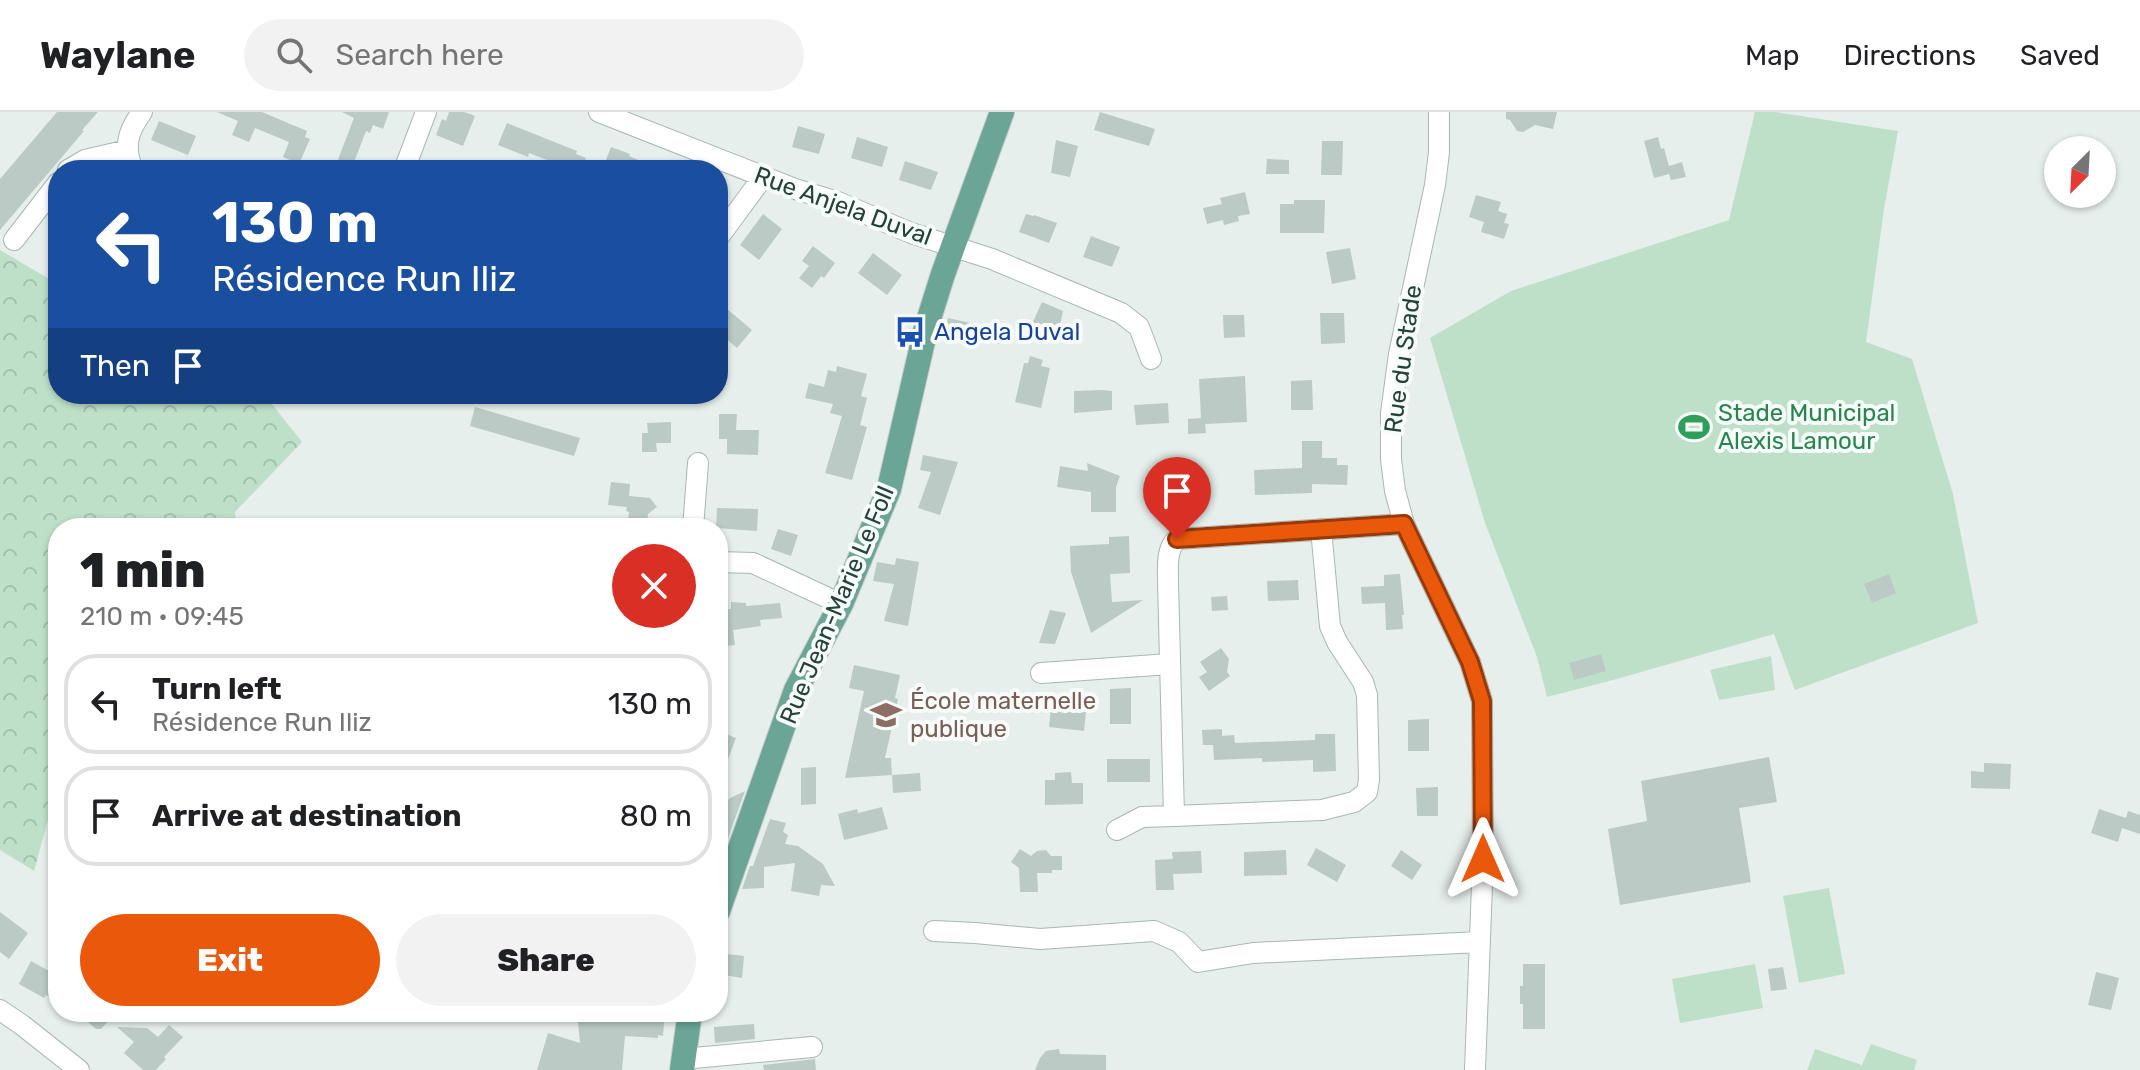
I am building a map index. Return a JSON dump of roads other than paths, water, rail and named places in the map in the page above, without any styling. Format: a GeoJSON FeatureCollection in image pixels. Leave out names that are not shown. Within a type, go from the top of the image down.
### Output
{"type":"FeatureCollection","features":[{"type":"Feature","properties":{"kind":"main road","name":"Rue Jean-Marie Le Foll"},"geometry":{"type":"LineString","coordinates":[[728,883],[796,690],[841,604],[889,489],[926,328],[1002,112]]}},
{"type":"Feature","properties":{"kind":"main road"},"geometry":{"type":"LineString","coordinates":[[683,1064],[689,1022]]}},
{"type":"Feature","properties":{"kind":"street"},"geometry":{"type":"LineString","coordinates":[[85,160],[130,160],[127,143],[131,126],[142,112]]}},
{"type":"Feature","properties":{"kind":"street"},"geometry":{"type":"LineString","coordinates":[[408,160],[426,112]]}},
{"type":"Feature","properties":{"kind":"street","name":"Rue Anjela Duval"},"geometry":{"type":"LineString","coordinates":[[599,112],[720,160]]}},
{"type":"Feature","properties":{"kind":"street","name":"Rue du Stade"},"geometry":{"type":"LineString","coordinates":[[1439,112],[1435,185],[1399,354],[1391,413],[1391,459],[1404,524],[1470,662],[1482,701],[1483,859],[1475,1070]]}},
{"type":"Feature","properties":{"kind":"street","name":"Rue Anjela Duval"},"geometry":{"type":"LineString","coordinates":[[728,163],[838,202],[911,233],[992,259],[1121,313],[1139,327],[1151,359]]}},
{"type":"Feature","properties":{"kind":"street"},"geometry":{"type":"LineString","coordinates":[[728,224],[763,177]]}},
{"type":"Feature","properties":{"kind":"street"},"geometry":{"type":"LineString","coordinates":[[14,240],[48,196]]}},
{"type":"Feature","properties":{"kind":"street"},"geometry":{"type":"LineString","coordinates":[[694,518],[698,463]]}},
{"type":"Feature","properties":{"kind":"street"},"geometry":{"type":"LineString","coordinates":[[1174,816],[1168,558],[1172,544],[1177,539],[1404,524]]}},
{"type":"Feature","properties":{"kind":"street"},"geometry":{"type":"LineString","coordinates":[[1117,830],[1142,817],[1322,810],[1354,802],[1367,792],[1367,695],[1363,682],[1330,626],[1321,529]]}},
{"type":"Feature","properties":{"kind":"street"},"geometry":{"type":"LineString","coordinates":[[728,562],[753,563],[841,604]]}},
{"type":"Feature","properties":{"kind":"street"},"geometry":{"type":"LineString","coordinates":[[1041,673],[1170,664]]}},
{"type":"Feature","properties":{"kind":"street"},"geometry":{"type":"LineString","coordinates":[[934,931],[1040,939],[1154,931],[1179,942],[1198,962],[1253,953],[1480,942]]}},
{"type":"Feature","properties":{"kind":"street"},"geometry":{"type":"LineString","coordinates":[[0,1010],[79,1070]]}},
{"type":"Feature","properties":{"kind":"street"},"geometry":{"type":"LineString","coordinates":[[683,1064],[812,1047]]}},
{"type":"Feature","properties":{"kind":"place","name":"Angela Duval"},"geometry":{"type":"Point","coordinates":[910,332]}},
{"type":"Feature","properties":{"kind":"place","name":"Stade Municipal Alexis Lamour"},"geometry":{"type":"Point","coordinates":[1694,427]}},
{"type":"Feature","properties":{"kind":"place","name":"École maternelle publique"},"geometry":{"type":"Point","coordinates":[886,715]}}]}
